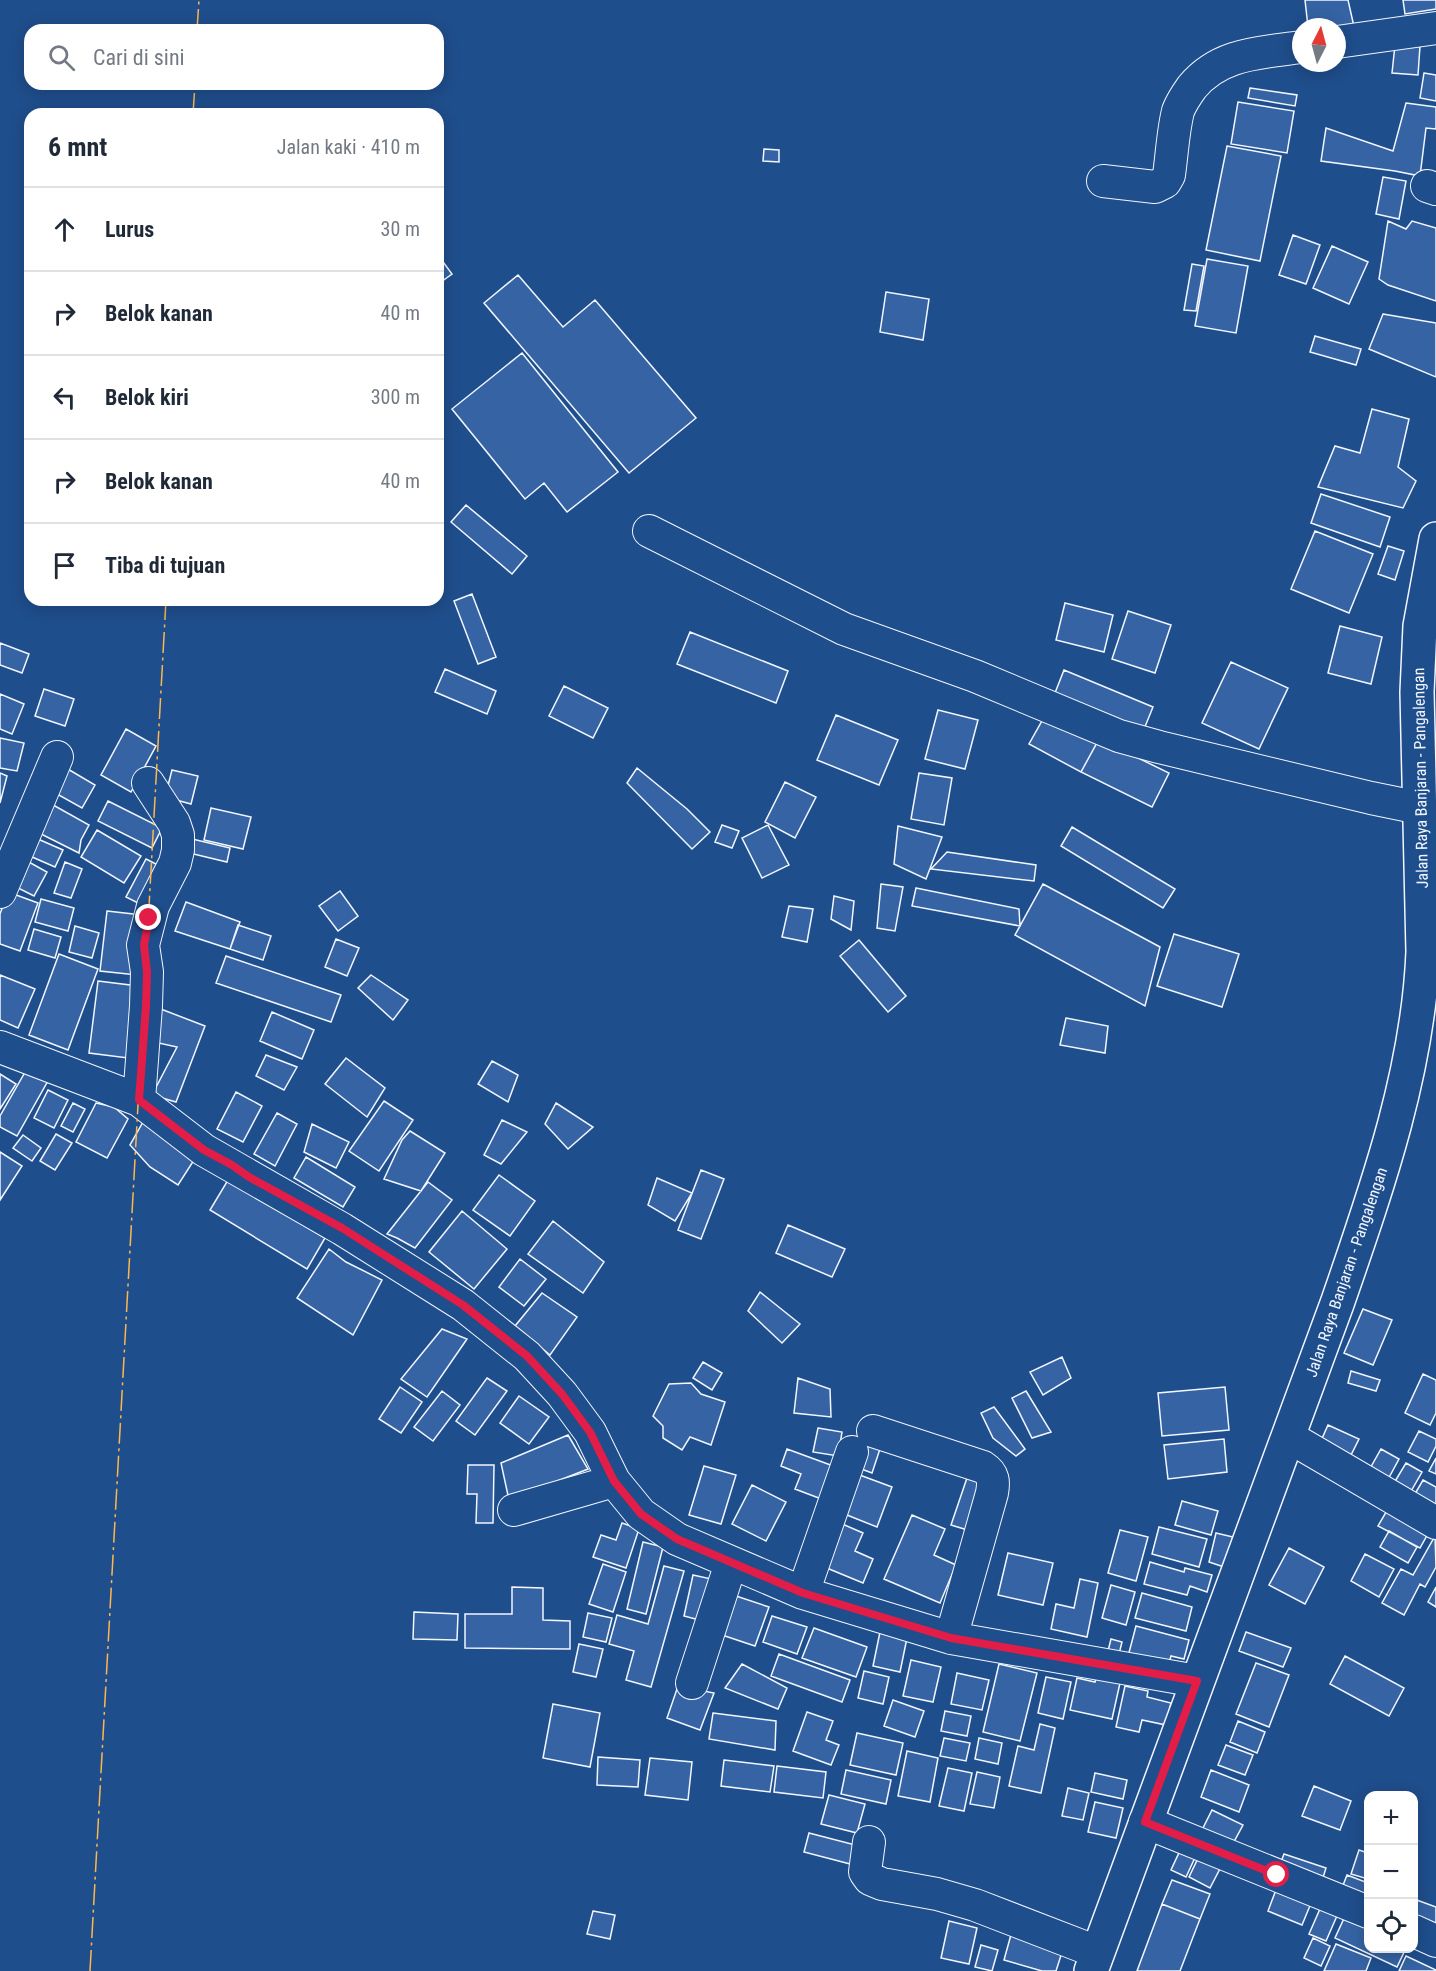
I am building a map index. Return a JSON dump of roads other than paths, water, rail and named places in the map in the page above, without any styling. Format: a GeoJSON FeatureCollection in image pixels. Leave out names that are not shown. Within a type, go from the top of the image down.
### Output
{"type":"FeatureCollection","features":[{"type":"Feature","properties":{"kind":"main road","name":"Jalan Raya Banjaran - Pangalengan"},"geometry":{"type":"LineString","coordinates":[[1094,1962],[1338,1301],[1376,1191],[1411,1058],[1421,993],[1423,952],[1417,692],[1420,626],[1436,539]]}},
{"type":"Feature","properties":{"kind":"street"},"geometry":{"type":"LineString","coordinates":[[1346,41],[1436,28]]}},
{"type":"Feature","properties":{"kind":"street"},"geometry":{"type":"LineString","coordinates":[[1103,181],[1145,187],[1155,187],[1164,182],[1169,175],[1178,110],[1198,81],[1225,61],[1247,55],[1292,48]]}},
{"type":"Feature","properties":{"kind":"street"},"geometry":{"type":"LineString","coordinates":[[649,531],[844,629],[975,676],[1119,736],[1420,808]]}},
{"type":"Feature","properties":{"kind":"street"},"geometry":{"type":"LineString","coordinates":[[0,892],[57,757]]}},
{"type":"Feature","properties":{"kind":"street"},"geometry":{"type":"LineString","coordinates":[[139,1100],[146,1006],[147,972],[144,945],[153,906],[175,863],[178,850],[178,834],[174,823],[148,783]]}},
{"type":"Feature","properties":{"kind":"street"},"geometry":{"type":"LineString","coordinates":[[0,1047],[139,1100],[204,1150],[342,1228],[463,1305],[527,1356],[562,1394],[590,1432],[614,1481],[641,1514],[677,1539],[803,1593],[951,1638],[1197,1681]]}},
{"type":"Feature","properties":{"kind":"street"},"geometry":{"type":"LineString","coordinates":[[873,1431],[983,1467],[993,1476],[992,1493],[951,1638]]}},
{"type":"Feature","properties":{"kind":"street"},"geometry":{"type":"LineString","coordinates":[[1289,1437],[1436,1523]]}},
{"type":"Feature","properties":{"kind":"street"},"geometry":{"type":"LineString","coordinates":[[803,1593],[852,1452]]}},
{"type":"Feature","properties":{"kind":"street"},"geometry":{"type":"LineString","coordinates":[[514,1510],[614,1481]]}},
{"type":"Feature","properties":{"kind":"street"},"geometry":{"type":"LineString","coordinates":[[692,1683],[731,1563]]}},
{"type":"Feature","properties":{"kind":"street"},"geometry":{"type":"LineString","coordinates":[[1145,1822],[1364,1910]]}},
{"type":"Feature","properties":{"kind":"street"},"geometry":{"type":"LineString","coordinates":[[869,1842],[865,1872],[870,1879],[882,1884],[937,1894],[975,1905],[1094,1962]]}},
{"type":"Feature","properties":{"kind":"street"},"geometry":{"type":"LineString","coordinates":[[1418,1932],[1436,1941]]}}]}
